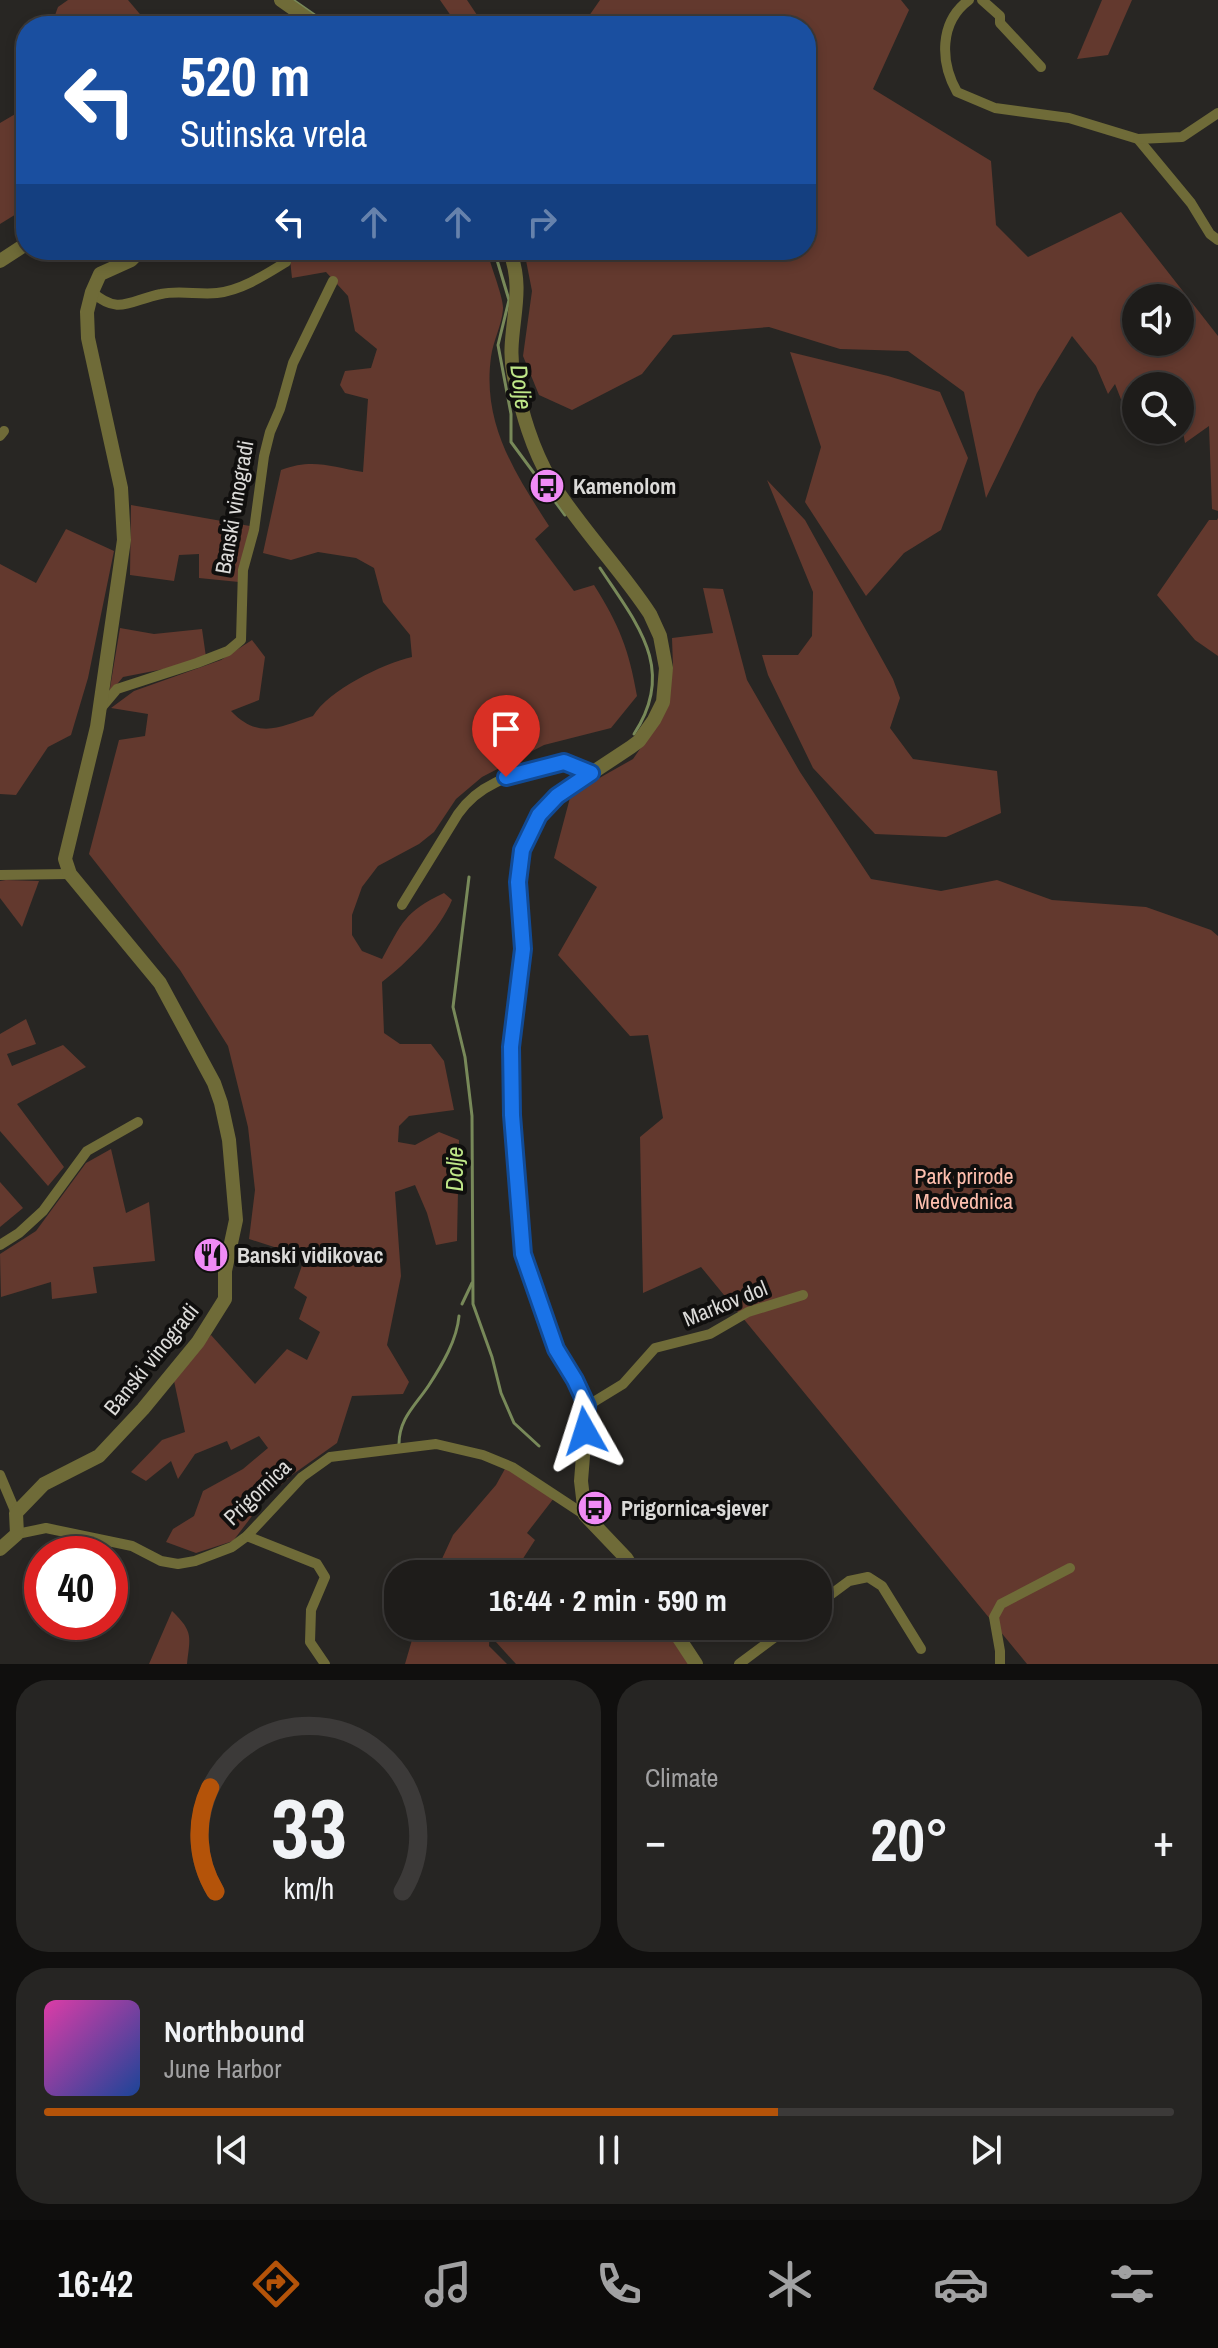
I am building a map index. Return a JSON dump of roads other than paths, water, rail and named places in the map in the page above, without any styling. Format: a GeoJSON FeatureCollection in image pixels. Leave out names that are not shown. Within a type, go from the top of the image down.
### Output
{"type":"FeatureCollection","features":[{"type":"Feature","properties":{"kind":"street"},"geometry":{"type":"LineString","coordinates":[[281,0],[304,16]]}},
{"type":"Feature","properties":{"kind":"street"},"geometry":{"type":"LineString","coordinates":[[969,0],[955,12],[948,24],[945,41],[948,73],[957,92],[995,108],[1069,118],[1138,139],[1182,137],[1218,113]]}},
{"type":"Feature","properties":{"kind":"street"},"geometry":{"type":"LineString","coordinates":[[982,0],[1000,16],[1000,23],[1041,67]]}},
{"type":"Feature","properties":{"kind":"street"},"geometry":{"type":"LineString","coordinates":[[1138,139],[1191,203],[1210,234],[1218,240]]}},
{"type":"Feature","properties":{"kind":"street"},"geometry":{"type":"LineString","coordinates":[[0,875],[70,874],[65,859],[86,783],[124,540],[121,488],[88,338],[87,312],[100,274],[131,260]]}},
{"type":"Feature","properties":{"kind":"street"},"geometry":{"type":"LineString","coordinates":[[512,260],[518,293],[511,361],[532,442],[552,483],[650,614],[664,655],[665,692],[654,720],[639,741],[557,796],[539,815],[522,850],[518,882],[523,949],[511,1047],[512,1115],[523,1254],[556,1349],[587,1406],[581,1481],[585,1515],[627,1560]]}},
{"type":"Feature","properties":{"kind":"street"},"geometry":{"type":"LineString","coordinates":[[92,292],[116,307],[164,293],[219,293],[249,284],[286,262]]}},
{"type":"Feature","properties":{"kind":"street","name":"Banski vinogradi"},"geometry":{"type":"LineString","coordinates":[[99,710],[117,689],[228,651],[241,640],[243,570],[254,530],[270,432],[299,349],[333,281]]}},
{"type":"Feature","properties":{"kind":"street"},"geometry":{"type":"LineString","coordinates":[[402,905],[458,814],[481,789],[506,777],[564,762],[591,773]]}},
{"type":"Feature","properties":{"kind":"street","name":"Banski vinogradi"},"geometry":{"type":"LineString","coordinates":[[16,1513],[44,1484],[99,1456],[143,1409],[198,1342],[225,1299],[225,1271],[236,1220],[229,1140],[214,1083],[160,983],[70,874]]}},
{"type":"Feature","properties":{"kind":"street"},"geometry":{"type":"LineString","coordinates":[[0,1245],[43,1211],[87,1151],[138,1122]]}},
{"type":"Feature","properties":{"kind":"street","name":"Markov dol"},"geometry":{"type":"LineString","coordinates":[[587,1406],[623,1384],[655,1348],[710,1334],[748,1312],[803,1295]]}},
{"type":"Feature","properties":{"kind":"street","name":"Prigornica"},"geometry":{"type":"LineString","coordinates":[[17,1534],[46,1528],[132,1546],[161,1561],[178,1564],[195,1561],[232,1547],[247,1536],[302,1477],[330,1457],[436,1444],[483,1455],[512,1467],[585,1515]]}},
{"type":"Feature","properties":{"kind":"street"},"geometry":{"type":"LineString","coordinates":[[0,1475],[16,1513],[17,1534],[0,1549]]}},
{"type":"Feature","properties":{"kind":"street"},"geometry":{"type":"LineString","coordinates":[[247,1536],[317,1564],[325,1577],[311,1610],[310,1642],[325,1664]]}},
{"type":"Feature","properties":{"kind":"street"},"geometry":{"type":"LineString","coordinates":[[1000,1664],[994,1617],[1001,1604],[1070,1568]]}},
{"type":"Feature","properties":{"kind":"street"},"geometry":{"type":"LineString","coordinates":[[832,1594],[849,1581],[868,1577],[882,1586],[921,1649]]}},
{"type":"Feature","properties":{"kind":"street"},"geometry":{"type":"LineString","coordinates":[[680,1640],[696,1664]]}},
{"type":"Feature","properties":{"kind":"street"},"geometry":{"type":"LineString","coordinates":[[739,1664],[771,1640]]}},
{"type":"Feature","properties":{"kind":"waterway","name":"Dolje"},"geometry":{"type":"LineString","coordinates":[[293,0],[316,16]]}},
{"type":"Feature","properties":{"kind":"waterway","name":"Dolje"},"geometry":{"type":"LineString","coordinates":[[497,260],[509,300],[498,345],[511,414],[511,442],[565,515]]}},
{"type":"Feature","properties":{"kind":"waterway","name":"Dolje"},"geometry":{"type":"LineString","coordinates":[[600,568],[638,628],[652,668],[652,689],[646,711],[634,734]]}},
{"type":"Feature","properties":{"kind":"waterway","name":"Dolje"},"geometry":{"type":"LineString","coordinates":[[469,877],[453,1007],[465,1057],[472,1116],[473,1304],[501,1393],[514,1423],[539,1446]]}},
{"type":"Feature","properties":{"kind":"waterway"},"geometry":{"type":"LineString","coordinates":[[462,1304],[472,1283]]}},
{"type":"Feature","properties":{"kind":"waterway"},"geometry":{"type":"LineString","coordinates":[[399,1444],[405,1419],[448,1352],[459,1316]]}},
{"type":"Feature","properties":{"kind":"place","name":"Kamenolom"},"geometry":{"type":"Point","coordinates":[547,486]}},
{"type":"Feature","properties":{"kind":"place","name":"Banski vidikovac"},"geometry":{"type":"Point","coordinates":[211,1255]}},
{"type":"Feature","properties":{"kind":"place","name":"Prigornica-sjever"},"geometry":{"type":"Point","coordinates":[595,1508]}},
{"type":"Feature","properties":{"kind":"park label","name":"Park prirode Medvednica"},"geometry":{"type":"Point","coordinates":[964,1188]}}]}
